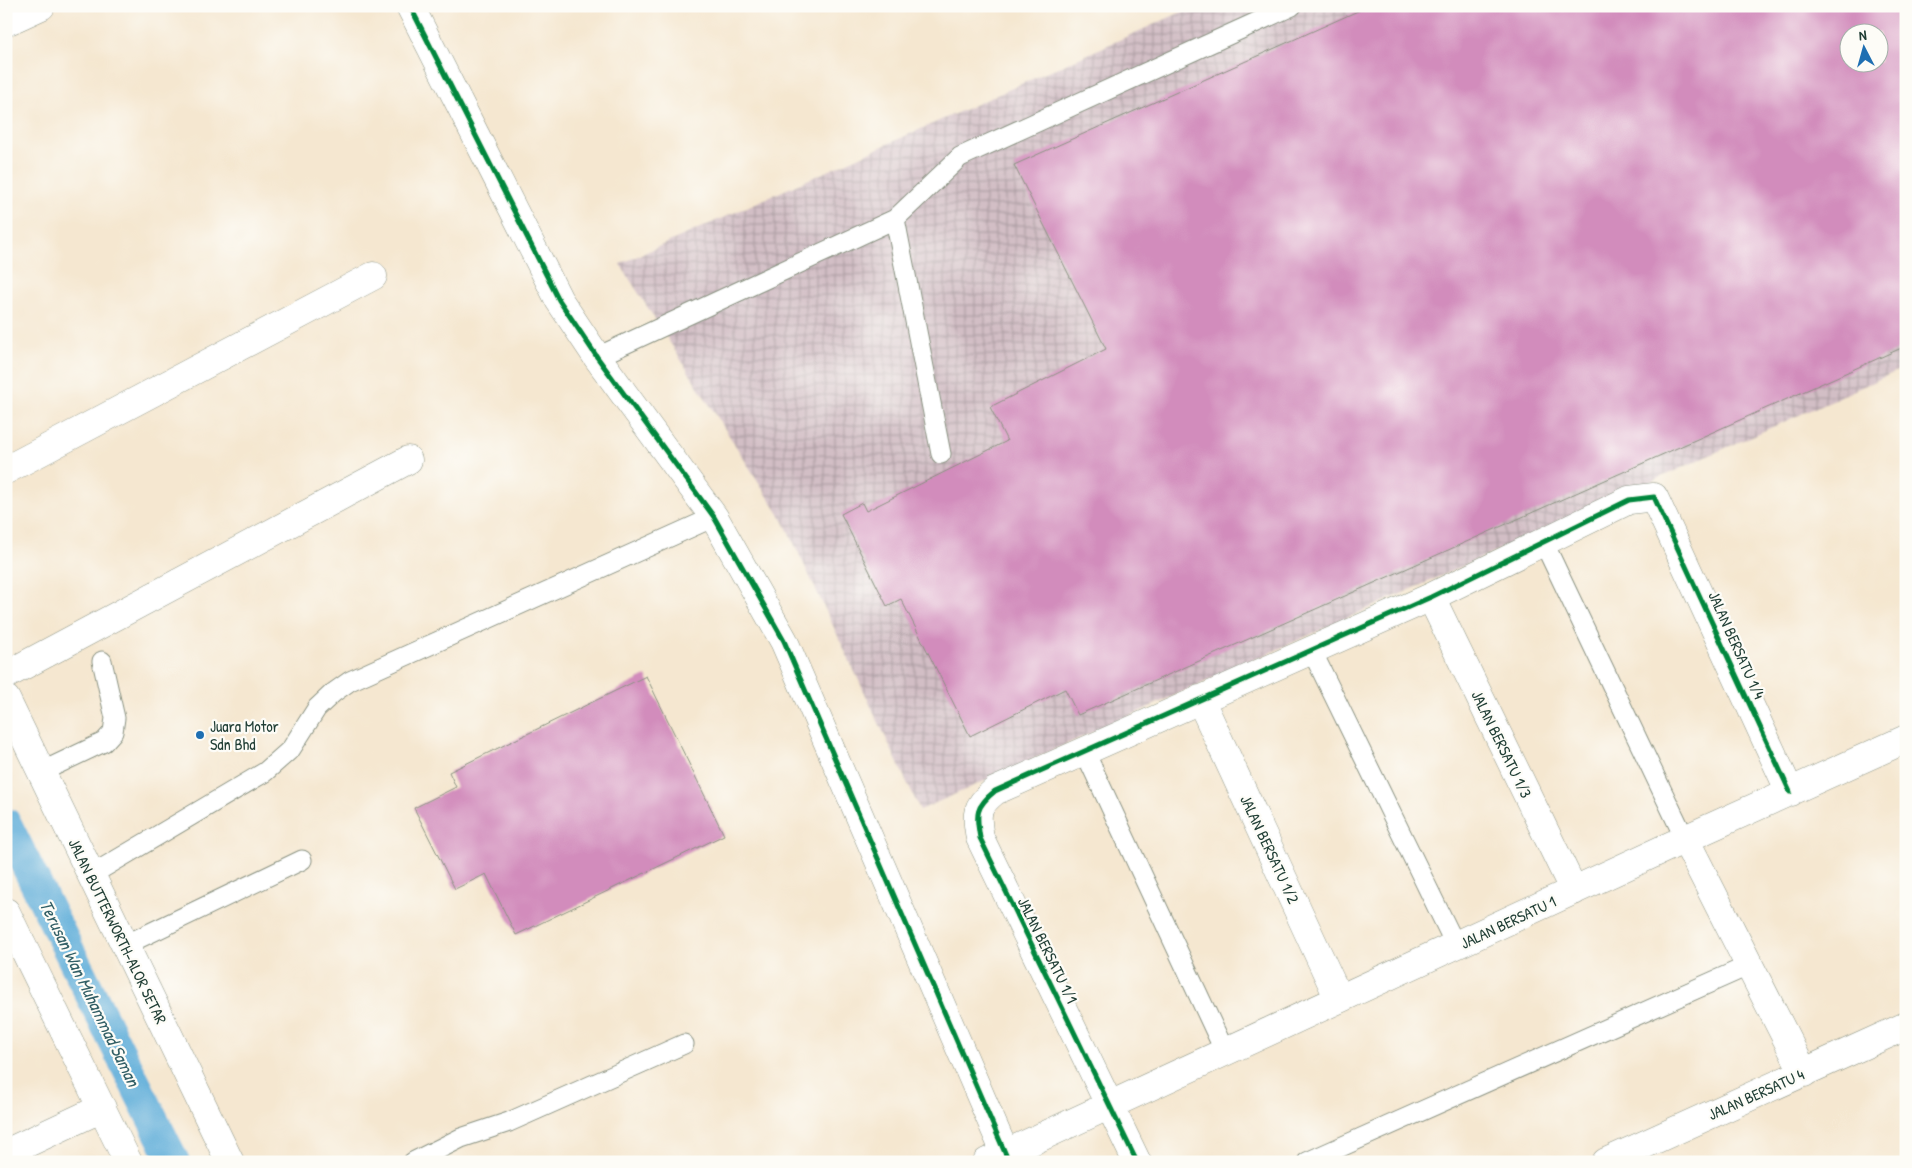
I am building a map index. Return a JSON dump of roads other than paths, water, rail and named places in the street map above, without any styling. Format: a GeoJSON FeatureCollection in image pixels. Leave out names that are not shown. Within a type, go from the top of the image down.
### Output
{"type":"FeatureCollection","features":[{"type":"Feature","properties":{"kind":"street"},"geometry":{"type":"LineString","coordinates":[[6,22],[41,6]]}},
{"type":"Feature","properties":{"kind":"street"},"geometry":{"type":"LineString","coordinates":[[410,6],[559,300],[597,357],[714,517],[784,641],[1000,1159]]}},
{"type":"Feature","properties":{"kind":"street"},"geometry":{"type":"LineString","coordinates":[[6,470],[373,276]]}},
{"type":"Feature","properties":{"kind":"street"},"geometry":{"type":"LineString","coordinates":[[6,675],[408,460]]}},
{"type":"Feature","properties":{"kind":"street","name":"JALAN BERSATU 1/4"},"geometry":{"type":"LineString","coordinates":[[1543,541],[1629,500],[1654,497],[1661,508],[1790,792]]}},
{"type":"Feature","properties":{"kind":"street"},"geometry":{"type":"LineString","coordinates":[[1084,750],[1431,597],[1543,541]]}},
{"type":"Feature","properties":{"kind":"street","name":"JALAN BERSATU 1/3"},"geometry":{"type":"LineString","coordinates":[[1431,597],[1574,891]]}},
{"type":"Feature","properties":{"kind":"street","name":"JALAN BERSATU 1/2"},"geometry":{"type":"LineString","coordinates":[[1200,699],[1340,1000]]}},
{"type":"Feature","properties":{"kind":"street","name":"JALAN BUTTERWORTH-ALOR SETAR"},"geometry":{"type":"LineString","coordinates":[[6,700],[230,1162]]}},
{"type":"Feature","properties":{"kind":"street","name":"JALAN BERSATU 1"},"geometry":{"type":"LineString","coordinates":[[1000,1159],[1225,1052],[1906,739]]}},
{"type":"Feature","properties":{"kind":"street","name":"JALAN BERSATU 1/1"},"geometry":{"type":"LineString","coordinates":[[1084,750],[995,791],[982,802],[976,818],[980,838],[1137,1162]]}},
{"type":"Feature","properties":{"kind":"street"},"geometry":{"type":"LineString","coordinates":[[1685,839],[1804,1072]]}},
{"type":"Feature","properties":{"kind":"street"},"geometry":{"type":"LineString","coordinates":[[6,912],[128,1162]]}},
{"type":"Feature","properties":{"kind":"street","name":"JALAN BERSATU 4"},"geometry":{"type":"LineString","coordinates":[[1606,1162],[1906,1026]]}},
{"type":"Feature","properties":{"kind":"street"},"geometry":{"type":"LineString","coordinates":[[6,1153],[102,1108]]}},
{"type":"Feature","properties":{"kind":"lane"},"geometry":{"type":"LineString","coordinates":[[597,357],[895,218],[960,157],[1292,6]]}},
{"type":"Feature","properties":{"kind":"lane"},"geometry":{"type":"LineString","coordinates":[[895,218],[941,454]]}},
{"type":"Feature","properties":{"kind":"lane"},"geometry":{"type":"LineString","coordinates":[[91,875],[265,772],[292,749],[317,708],[350,681],[714,517]]}},
{"type":"Feature","properties":{"kind":"lane"},"geometry":{"type":"LineString","coordinates":[[1543,541],[1685,839]]}},
{"type":"Feature","properties":{"kind":"lane"},"geometry":{"type":"LineString","coordinates":[[1312,649],[1456,946]]}},
{"type":"Feature","properties":{"kind":"lane"},"geometry":{"type":"LineString","coordinates":[[41,772],[104,742],[113,732],[115,718],[102,662]]}},
{"type":"Feature","properties":{"kind":"lane"},"geometry":{"type":"LineString","coordinates":[[1084,750],[1225,1052]]}},
{"type":"Feature","properties":{"kind":"lane"},"geometry":{"type":"LineString","coordinates":[[125,945],[302,860]]}},
{"type":"Feature","properties":{"kind":"lane"},"geometry":{"type":"LineString","coordinates":[[1307,1162],[1750,965]]}},
{"type":"Feature","properties":{"kind":"lane"},"geometry":{"type":"LineString","coordinates":[[413,1162],[461,1138],[509,1122],[684,1044]]}},
{"type":"Feature","properties":{"kind":"waterway","name":"Terusan Wan Muhammad Saman"},"geometry":{"type":"LineString","coordinates":[[6,824],[174,1162]]}},
{"type":"Feature","properties":{"kind":"place","name":"Juara Motor Sdn Bhd"},"geometry":{"type":"Point","coordinates":[200,735]}}]}
